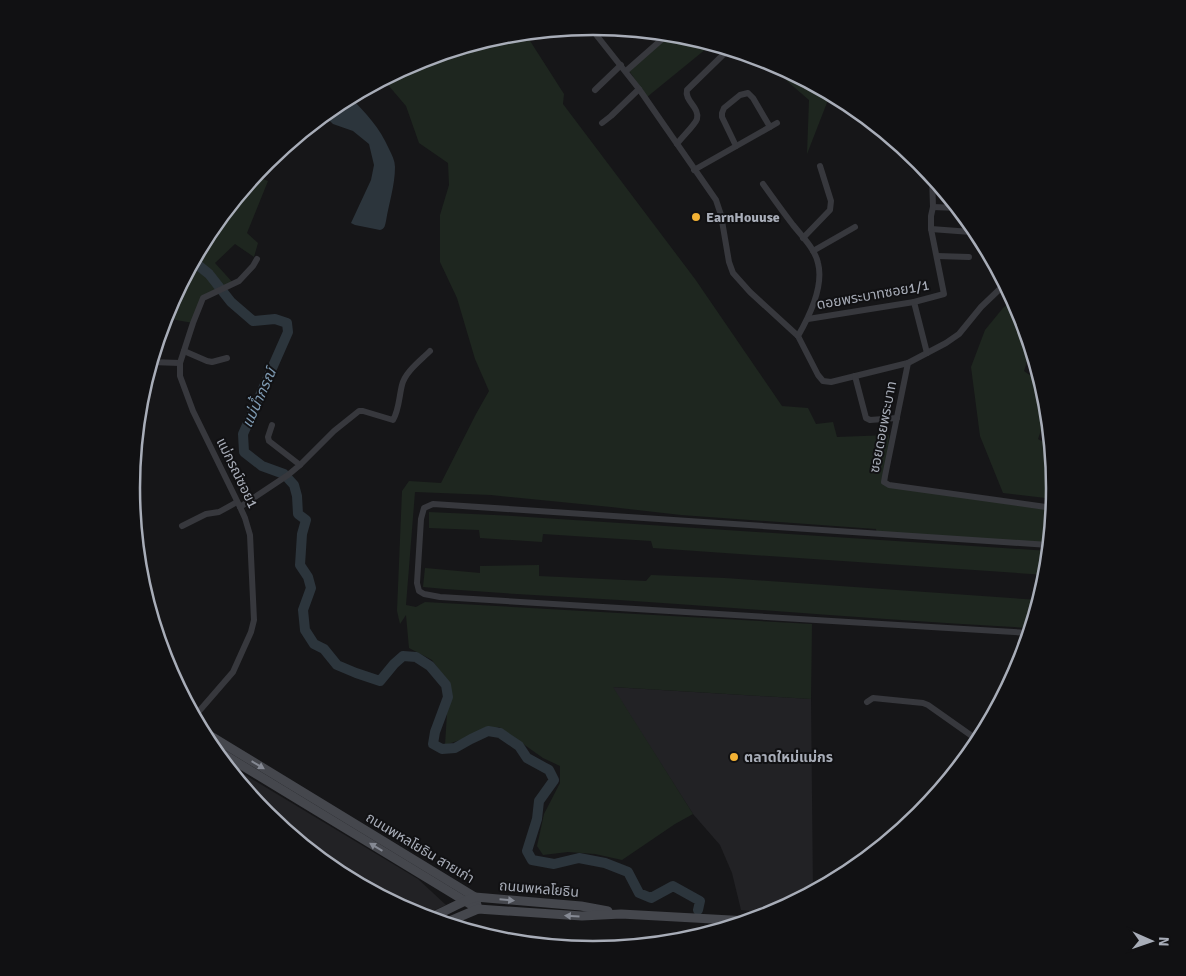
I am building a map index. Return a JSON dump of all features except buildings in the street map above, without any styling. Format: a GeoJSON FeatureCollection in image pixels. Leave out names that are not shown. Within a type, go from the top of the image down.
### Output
{"type":"FeatureCollection","features":[{"type":"Feature","properties":{"kind":"main road","name":"ถนนพหลโยธิน สายเก่า"},"geometry":{"type":"LineString","coordinates":[[215,739],[475,897],[478,909]]}},
{"type":"Feature","properties":{"kind":"main road","name":"ถนนพหลโยธิน สายเก่า"},"geometry":{"type":"LineString","coordinates":[[229,758],[478,909]]}},
{"type":"Feature","properties":{"kind":"main road"},"geometry":{"type":"LineString","coordinates":[[447,910],[454,900],[448,890]]}},
{"type":"Feature","properties":{"kind":"main road","name":"ถนนพหลโยธิน"},"geometry":{"type":"LineString","coordinates":[[438,914],[475,897],[581,906],[621,914]]}},
{"type":"Feature","properties":{"kind":"main road","name":"ถนนพหลโยธิน"},"geometry":{"type":"LineString","coordinates":[[454,919],[478,909],[582,916],[621,914],[730,920]]}},
{"type":"Feature","properties":{"kind":"street"},"geometry":{"type":"LineString","coordinates":[[597,35],[626,71],[716,200],[721,215],[729,262],[733,272],[750,292],[798,336],[823,381],[830,382],[908,363],[959,334],[981,307],[1000,289]]}},
{"type":"Feature","properties":{"kind":"street"},"geometry":{"type":"LineString","coordinates":[[626,71],[661,40]]}},
{"type":"Feature","properties":{"kind":"street"},"geometry":{"type":"LineString","coordinates":[[677,144],[697,119],[697,112],[687,98],[686,93],[724,54]]}},
{"type":"Feature","properties":{"kind":"street"},"geometry":{"type":"LineString","coordinates":[[596,90],[621,65]]}},
{"type":"Feature","properties":{"kind":"street"},"geometry":{"type":"LineString","coordinates":[[602,122],[612,116],[639,89]]}},
{"type":"Feature","properties":{"kind":"street"},"geometry":{"type":"LineString","coordinates":[[736,146],[722,117],[722,112],[740,94],[748,93],[770,128]]}},
{"type":"Feature","properties":{"kind":"street"},"geometry":{"type":"LineString","coordinates":[[694,170],[778,123]]}},
{"type":"Feature","properties":{"kind":"street"},"geometry":{"type":"LineString","coordinates":[[803,238],[832,206],[820,166]]}},
{"type":"Feature","properties":{"kind":"street"},"geometry":{"type":"LineString","coordinates":[[763,184],[813,252],[819,265],[819,277],[814,302],[808,319],[798,336]]}},
{"type":"Feature","properties":{"kind":"street","name":"ดอยพระบาทซอย1/1"},"geometry":{"type":"LineString","coordinates":[[808,319],[914,302],[944,294],[931,229],[932,187]]}},
{"type":"Feature","properties":{"kind":"street"},"geometry":{"type":"LineString","coordinates":[[933,207],[949,208]]}},
{"type":"Feature","properties":{"kind":"street"},"geometry":{"type":"LineString","coordinates":[[813,252],[856,227]]}},
{"type":"Feature","properties":{"kind":"street"},"geometry":{"type":"LineString","coordinates":[[931,229],[967,232]]}},
{"type":"Feature","properties":{"kind":"street"},"geometry":{"type":"LineString","coordinates":[[937,256],[969,257]]}},
{"type":"Feature","properties":{"kind":"street","name":"แม่กรณ์ซอย1"},"geometry":{"type":"LineString","coordinates":[[199,711],[233,672],[251,632],[254,620],[250,535],[239,504],[193,411],[180,376],[180,364],[203,298],[239,281],[253,266],[257,258]]}},
{"type":"Feature","properties":{"kind":"street"},"geometry":{"type":"LineString","coordinates":[[914,302],[927,353]]}},
{"type":"Feature","properties":{"kind":"street"},"geometry":{"type":"LineString","coordinates":[[184,351],[212,362],[227,358]]}},
{"type":"Feature","properties":{"kind":"street"},"geometry":{"type":"LineString","coordinates":[[182,526],[206,514],[219,512],[239,504],[280,480],[300,465],[358,411],[393,420],[402,383],[430,351]]}},
{"type":"Feature","properties":{"kind":"street"},"geometry":{"type":"LineString","coordinates":[[158,362],[180,364]]}},
{"type":"Feature","properties":{"kind":"street","name":"ซอยดอยพระบาท"},"geometry":{"type":"LineString","coordinates":[[908,363],[884,482],[889,485],[1045,507]]}},
{"type":"Feature","properties":{"kind":"street"},"geometry":{"type":"LineString","coordinates":[[855,376],[866,418],[870,420],[897,418]]}},
{"type":"Feature","properties":{"kind":"street"},"geometry":{"type":"LineString","coordinates":[[272,425],[268,436],[269,441],[300,465]]}},
{"type":"Feature","properties":{"kind":"street"},"geometry":{"type":"LineString","coordinates":[[1022,633],[440,597],[424,594],[419,591],[417,583],[421,519],[424,508],[433,504],[1042,545]]}},
{"type":"Feature","properties":{"kind":"street"},"geometry":{"type":"LineString","coordinates":[[867,702],[873,698],[928,705],[972,736]]}},
{"type":"Feature","properties":{"kind":"shaded area"},"geometry":{"type":"Polygon","coordinates":[[[529,40],[564,94],[563,104],[695,279],[782,406],[808,408],[816,424],[833,422],[837,437],[889,435],[887,486],[1045,507],[1042,545],[877,534],[876,529],[681,515],[491,495],[415,492],[406,605],[416,607],[425,602],[812,624],[811,699],[613,687],[693,814],[622,860],[595,854],[568,852],[543,855],[537,846],[544,814],[560,783],[560,766],[543,758],[499,727],[445,745],[450,685],[432,660],[409,648],[406,615],[400,624],[397,611],[402,491],[409,481],[441,483],[489,391],[475,359],[457,298],[440,262],[440,215],[449,185],[448,163],[419,143],[406,106],[388,85],[420,69],[447,59],[476,50],[529,40]]]}},
{"type":"Feature","properties":{"kind":"shaded area"},"geometry":{"type":"Polygon","coordinates":[[[661,40],[706,49],[647,97],[628,69],[661,40]]]}},
{"type":"Feature","properties":{"kind":"shaded area"},"geometry":{"type":"Polygon","coordinates":[[[785,78],[828,101],[807,154],[809,100],[785,78]]]}},
{"type":"Feature","properties":{"kind":"shaded area"},"geometry":{"type":"Polygon","coordinates":[[[355,103],[377,128],[392,156],[395,167],[394,180],[386,221],[384,228],[380,230],[351,223],[371,180],[374,165],[369,144],[353,131],[333,124],[329,120],[355,103]]]}},
{"type":"Feature","properties":{"kind":"shaded area"},"geometry":{"type":"Polygon","coordinates":[[[262,179],[268,181],[247,233],[258,243],[254,257],[235,244],[215,263],[234,284],[203,297],[193,323],[172,319],[201,261],[216,236],[252,189],[262,179]]]}},
{"type":"Feature","properties":{"kind":"shaded area"},"geometry":{"type":"Polygon","coordinates":[[[1007,305],[1012,315],[1028,360],[1024,371],[1032,377],[1042,428],[1038,439],[1043,442],[1046,498],[1003,493],[980,436],[971,367],[985,330],[1007,305]]]}},
{"type":"Feature","properties":{"kind":"shaded area"},"geometry":{"type":"Polygon","coordinates":[[[429,512],[1041,551],[1037,574],[653,548],[651,541],[543,534],[542,542],[480,538],[479,530],[429,528],[429,512]]]}},
{"type":"Feature","properties":{"kind":"shaded area"},"geometry":{"type":"Polygon","coordinates":[[[539,565],[539,576],[646,581],[651,575],[725,578],[1032,600],[1024,628],[423,587],[425,568],[480,573],[480,566],[539,565]]]}},
{"type":"Feature","properties":{"kind":"shaded area","name":"ตลาดใหม่แม่กร"},"geometry":{"type":"Polygon","coordinates":[[[612,687],[811,699],[813,883],[766,907],[754,911],[741,910],[732,873],[720,845],[693,814],[612,687]]]}},
{"type":"Feature","properties":{"kind":"shaded area"},"geometry":{"type":"Polygon","coordinates":[[[240,772],[418,879],[446,905],[432,911],[420,907],[366,880],[341,865],[294,829],[252,787],[240,772]]]}},
{"type":"Feature","properties":{"kind":"waterway","name":"แม่น้ำกรณ์"},"geometry":{"type":"LineString","coordinates":[[199,266],[209,274],[231,302],[253,321],[275,319],[287,323],[288,332],[243,434],[244,452],[262,466],[284,474],[294,485],[298,514],[306,520],[302,534],[300,565],[308,577],[311,588],[303,610],[305,630],[314,644],[324,649],[337,665],[380,681],[403,656],[416,657],[430,666],[446,685],[448,697],[435,732],[433,744],[442,749],[455,748],[488,731],[500,733],[519,746],[527,758],[549,770],[554,780],[539,801],[537,819],[527,851],[532,860],[554,864],[579,858],[605,863],[628,872],[639,893],[651,898],[673,886],[700,901],[698,910]]}},
{"type":"Feature","properties":{"kind":"place","name":"EarnHouuse"},"geometry":{"type":"Point","coordinates":[696,217]}},
{"type":"Feature","properties":{"kind":"place","name":"ตลาดใหม่แม่กร"},"geometry":{"type":"Point","coordinates":[734,757]}}]}
